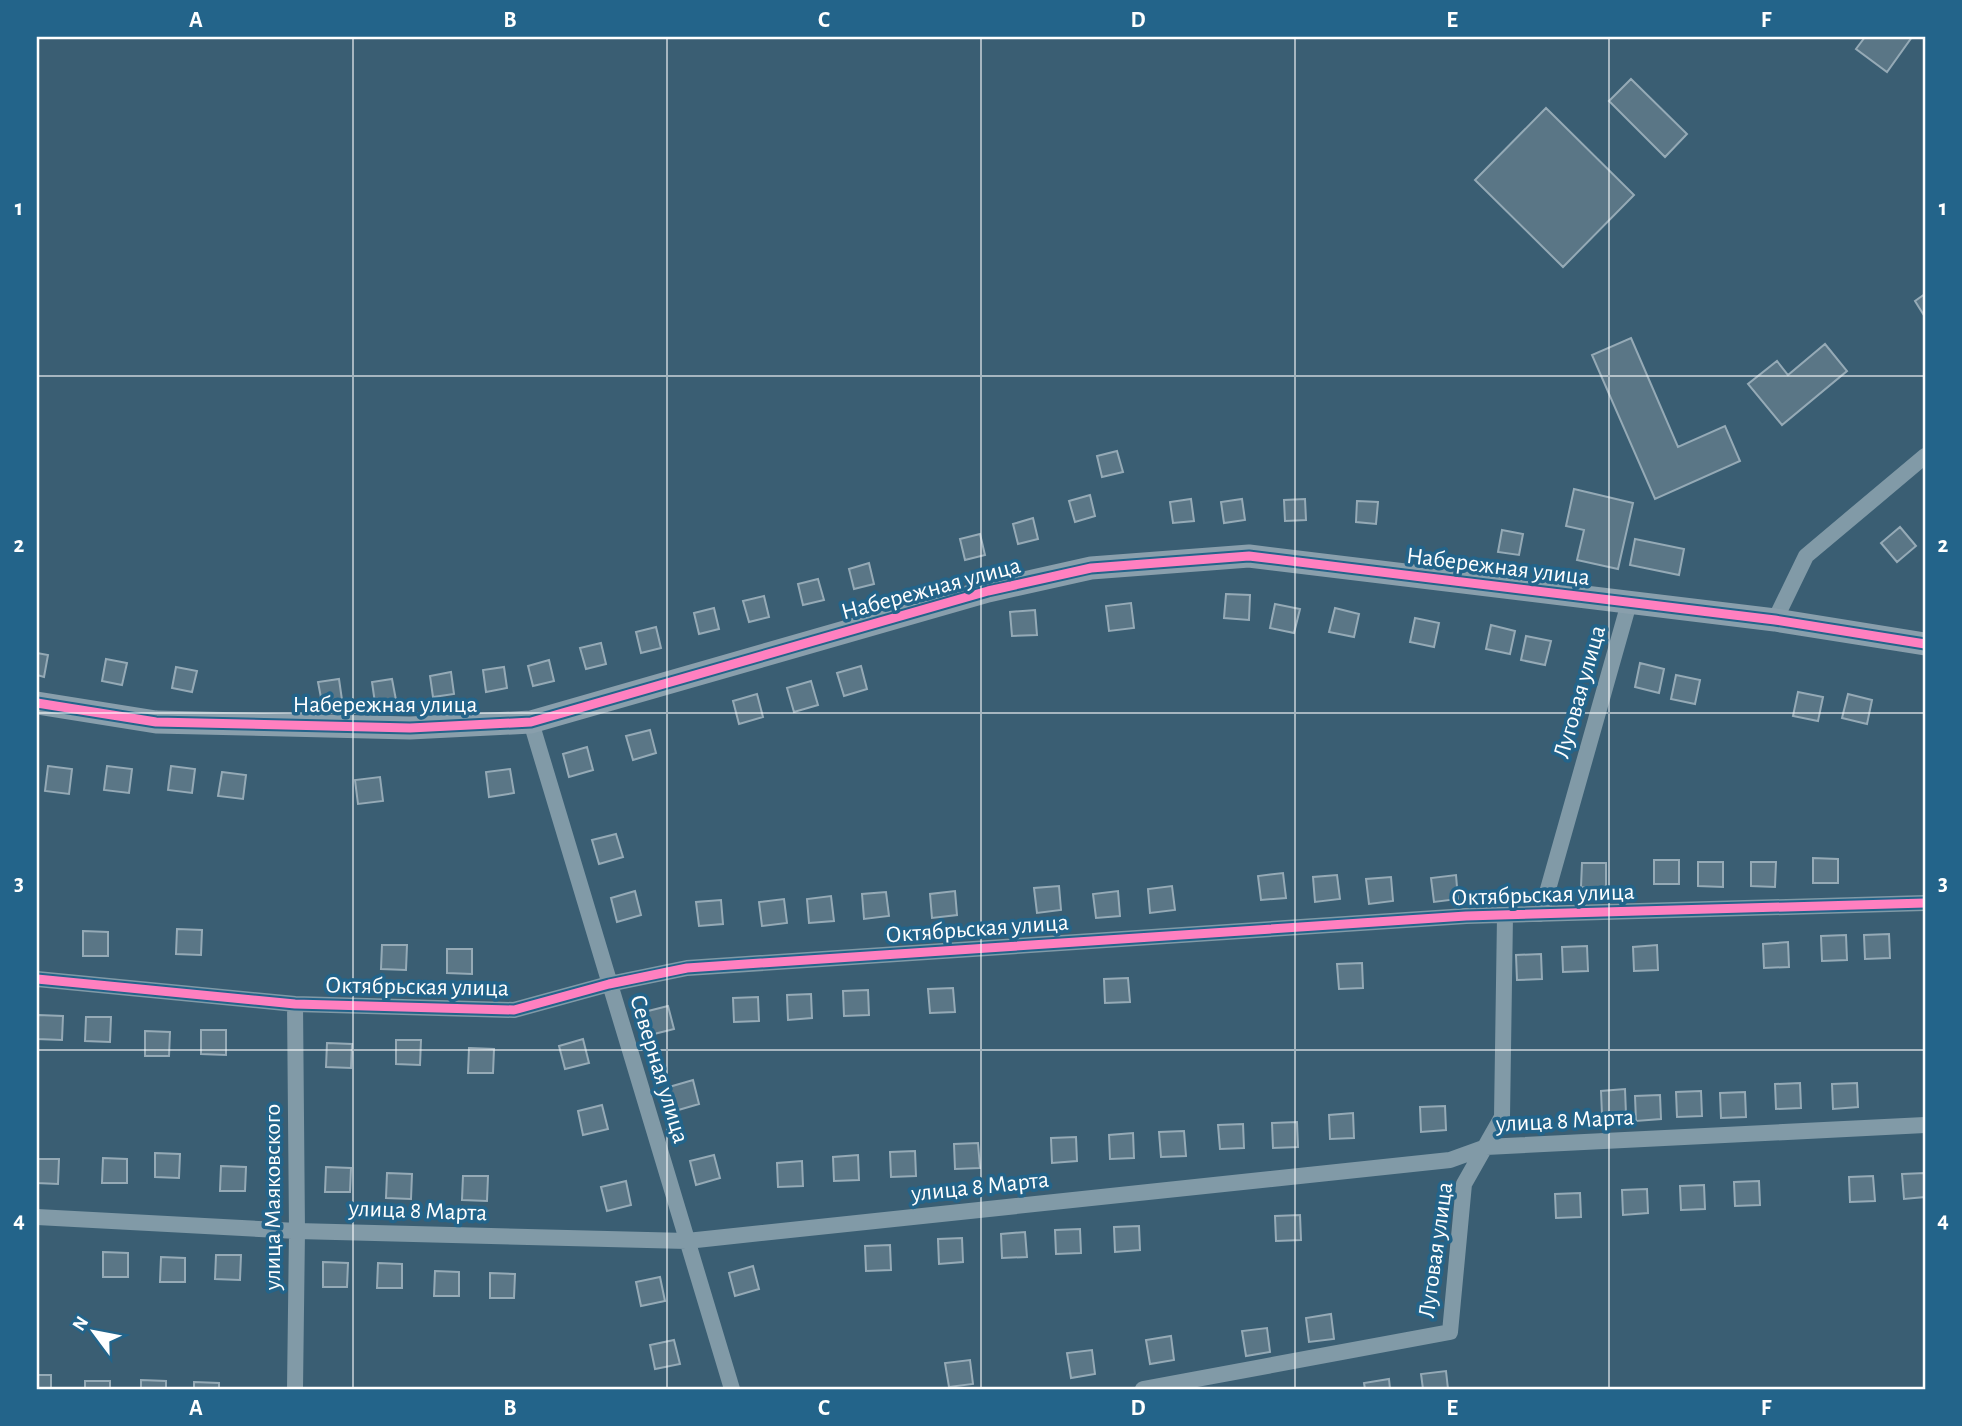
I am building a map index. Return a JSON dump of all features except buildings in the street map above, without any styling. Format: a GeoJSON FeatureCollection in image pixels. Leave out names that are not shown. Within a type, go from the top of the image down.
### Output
{"type":"FeatureCollection","features":[{"type":"Feature","properties":{"kind":"street"},"geometry":{"type":"LineString","coordinates":[[1775,620],[1806,556],[1925,456]]}},
{"type":"Feature","properties":{"kind":"street","name":"Набережная улица"},"geometry":{"type":"LineString","coordinates":[[37,703],[156,722],[410,728],[531,722],[988,591],[1091,568],[1249,556],[1775,620],[1925,644]]}},
{"type":"Feature","properties":{"kind":"street","name":"Луговая улица"},"geometry":{"type":"LineString","coordinates":[[1541,914],[1629,603]]}},
{"type":"Feature","properties":{"kind":"street","name":"Северная улица"},"geometry":{"type":"LineString","coordinates":[[531,722],[732,1389]]}},
{"type":"Feature","properties":{"kind":"street","name":"Октябрьская улица"},"geometry":{"type":"LineString","coordinates":[[37,979],[295,1004],[514,1010],[609,984],[687,968],[1452,917],[1925,903]]}},
{"type":"Feature","properties":{"kind":"street","name":"Луговая улица"},"geometry":{"type":"LineString","coordinates":[[1143,1389],[1450,1332],[1464,1184],[1502,1117],[1505,916]]}},
{"type":"Feature","properties":{"kind":"street","name":"улица Маяковского"},"geometry":{"type":"LineString","coordinates":[[295,1004],[295,1389]]}},
{"type":"Feature","properties":{"kind":"street","name":"улица 8 Марта"},"geometry":{"type":"LineString","coordinates":[[37,1217],[297,1231],[687,1241],[1450,1160],[1486,1147],[1925,1125]]}},
{"type":"Feature","properties":{"kind":"cycle path"},"geometry":{"type":"LineString","coordinates":[[37,703],[156,722],[410,728],[531,722],[988,591],[1091,568],[1249,556],[1775,620],[1925,644]]}},
{"type":"Feature","properties":{"kind":"cycle path"},"geometry":{"type":"LineString","coordinates":[[37,979],[295,1004],[514,1010],[609,984],[687,968],[1466,916],[1925,903]]}}]}
